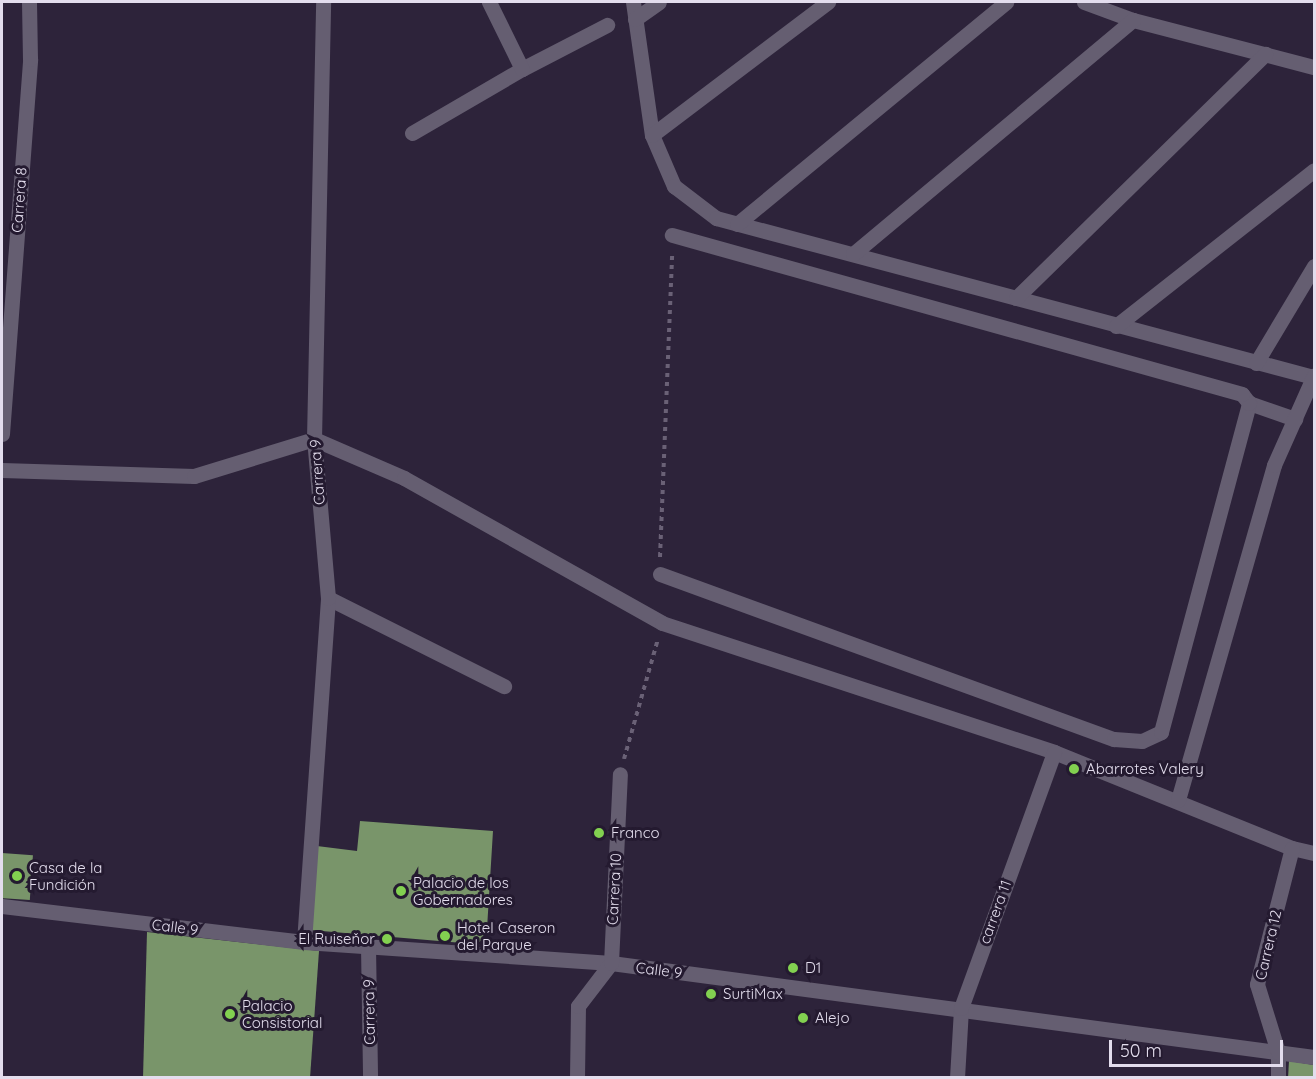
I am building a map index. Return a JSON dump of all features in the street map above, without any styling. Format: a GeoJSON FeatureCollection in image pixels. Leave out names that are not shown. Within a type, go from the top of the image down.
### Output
{"type":"FeatureCollection","features":[{"type":"Feature","properties":{"kind":"street","name":"Carrera 8"},"geometry":{"type":"LineString","coordinates":[[2,434],[29,71],[29,2]]}},
{"type":"Feature","properties":{"kind":"street","name":"Carrera 9"},"geometry":{"type":"LineString","coordinates":[[304,942],[328,598],[314,439],[323,2]]}},
{"type":"Feature","properties":{"kind":"street"},"geometry":{"type":"LineString","coordinates":[[489,2],[522,69]]}},
{"type":"Feature","properties":{"kind":"street"},"geometry":{"type":"LineString","coordinates":[[633,2],[652,135],[674,186],[716,218],[1256,363],[1314,376],[1274,465],[1178,800]]}},
{"type":"Feature","properties":{"kind":"street"},"geometry":{"type":"LineString","coordinates":[[635,18],[659,2]]}},
{"type":"Feature","properties":{"kind":"street"},"geometry":{"type":"LineString","coordinates":[[652,135],[828,2]]}},
{"type":"Feature","properties":{"kind":"street"},"geometry":{"type":"LineString","coordinates":[[737,224],[1006,2]]}},
{"type":"Feature","properties":{"kind":"street"},"geometry":{"type":"LineString","coordinates":[[1084,2],[1133,20],[1314,67]]}},
{"type":"Feature","properties":{"kind":"street"},"geometry":{"type":"LineString","coordinates":[[853,254],[1133,20]]}},
{"type":"Feature","properties":{"kind":"street"},"geometry":{"type":"LineString","coordinates":[[412,134],[522,69],[607,26]]}},
{"type":"Feature","properties":{"kind":"street"},"geometry":{"type":"LineString","coordinates":[[1016,298],[1265,54]]}},
{"type":"Feature","properties":{"kind":"street"},"geometry":{"type":"LineString","coordinates":[[1116,326],[1314,170]]}},
{"type":"Feature","properties":{"kind":"street"},"geometry":{"type":"LineString","coordinates":[[672,235],[1242,394],[1249,403],[1295,419]]}},
{"type":"Feature","properties":{"kind":"street"},"geometry":{"type":"LineString","coordinates":[[1256,363],[1314,266]]}},
{"type":"Feature","properties":{"kind":"street"},"geometry":{"type":"LineString","coordinates":[[660,574],[1114,739],[1142,741],[1161,732],[1249,403]]}},
{"type":"Feature","properties":{"kind":"street"},"geometry":{"type":"LineString","coordinates":[[2,470],[194,476],[314,439],[404,478],[662,624],[1054,752],[1178,800],[1292,848],[1314,853]]}},
{"type":"Feature","properties":{"kind":"street"},"geometry":{"type":"LineString","coordinates":[[328,598],[504,686]]}},
{"type":"Feature","properties":{"kind":"street","name":"carrera 11"},"geometry":{"type":"LineString","coordinates":[[957,1077],[961,1008],[1054,752]]}},
{"type":"Feature","properties":{"kind":"street","name":"Carrera 10"},"geometry":{"type":"LineString","coordinates":[[611,963],[620,774]]}},
{"type":"Feature","properties":{"kind":"street","name":"Carrera 12"},"geometry":{"type":"LineString","coordinates":[[1278,1077],[1278,1052],[1257,984],[1292,848]]}},
{"type":"Feature","properties":{"kind":"street","name":"Calle 9"},"geometry":{"type":"LineString","coordinates":[[2,906],[304,942],[611,963],[1314,1057]]}},
{"type":"Feature","properties":{"kind":"street","name":"Carrera 9"},"geometry":{"type":"LineString","coordinates":[[368,946],[370,1077]]}},
{"type":"Feature","properties":{"kind":"street"},"geometry":{"type":"LineString","coordinates":[[577,1077],[578,1006],[611,963]]}},
{"type":"Feature","properties":{"kind":"path"},"geometry":{"type":"LineString","coordinates":[[660,574],[672,235]]}},
{"type":"Feature","properties":{"kind":"path"},"geometry":{"type":"LineString","coordinates":[[620,774],[662,624]]}},
{"type":"Feature","properties":{"kind":"building","name":"Palacio de los Gobernadores"},"geometry":{"type":"Polygon","coordinates":[[[360,821],[493,831],[486,945],[310,930],[317,846],[357,851],[360,821]]]}},
{"type":"Feature","properties":{"kind":"building","name":"Casa de la Fundición"},"geometry":{"type":"Polygon","coordinates":[[[2,853],[33,855],[30,900],[2,898],[2,853]]]}},
{"type":"Feature","properties":{"kind":"building","name":"Palacio Consistorial"},"geometry":{"type":"Polygon","coordinates":[[[147,932],[319,951],[310,1078],[143,1078],[147,932]]]}},
{"type":"Feature","properties":{"kind":"building"},"geometry":{"type":"Polygon","coordinates":[[[1289,1061],[1314,1065],[1314,1078],[1288,1078],[1289,1061]]]}},
{"type":"Feature","properties":{"kind":"place","name":"Abarrotes Valery"},"geometry":{"type":"Point","coordinates":[1074,769]}},
{"type":"Feature","properties":{"kind":"place","name":"Franco"},"geometry":{"type":"Point","coordinates":[599,833]}},
{"type":"Feature","properties":{"kind":"place","name":"Casa de la Fundición"},"geometry":{"type":"Point","coordinates":[17,876]}},
{"type":"Feature","properties":{"kind":"place","name":"Palacio de los Gobernadores"},"geometry":{"type":"Point","coordinates":[401,891]}},
{"type":"Feature","properties":{"kind":"place","name":"Hotel Caseron del Parque"},"geometry":{"type":"Point","coordinates":[445,936]}},
{"type":"Feature","properties":{"kind":"place","name":"El Ruiseňor"},"geometry":{"type":"Point","coordinates":[387,939]}},
{"type":"Feature","properties":{"kind":"place","name":"D1"},"geometry":{"type":"Point","coordinates":[793,968]}},
{"type":"Feature","properties":{"kind":"place","name":"SurtiMax"},"geometry":{"type":"Point","coordinates":[711,994]}},
{"type":"Feature","properties":{"kind":"place","name":"Palacio Consistorial"},"geometry":{"type":"Point","coordinates":[230,1014]}},
{"type":"Feature","properties":{"kind":"place","name":"Alejo"},"geometry":{"type":"Point","coordinates":[803,1018]}}]}
